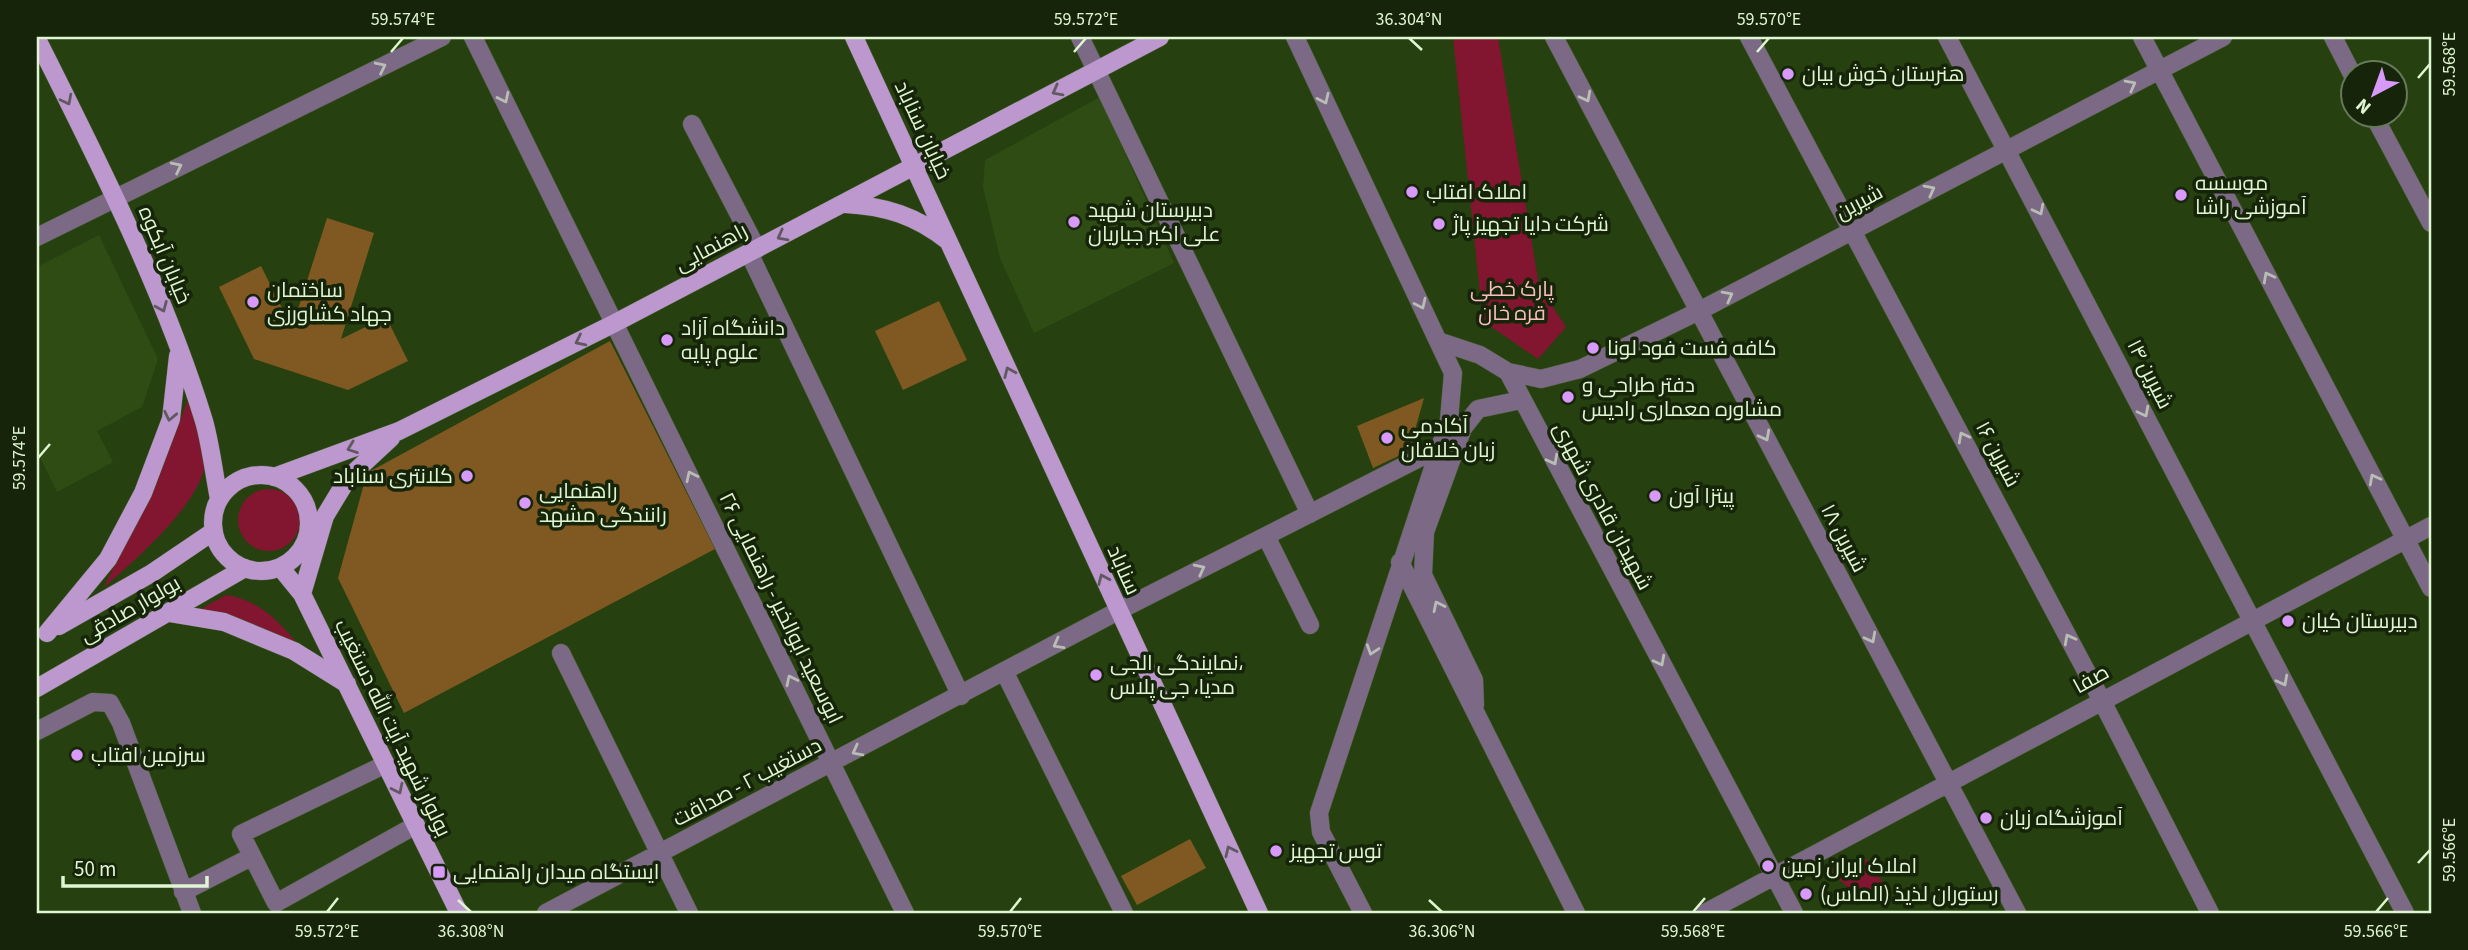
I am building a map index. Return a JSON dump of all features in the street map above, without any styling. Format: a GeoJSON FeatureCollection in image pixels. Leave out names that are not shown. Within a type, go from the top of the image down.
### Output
{"type":"FeatureCollection","features":[{"type":"Feature","properties":{"kind":"main road","name":"خیابان سناباد"},"geometry":{"type":"LineString","coordinates":[[854,37],[951,243]]}},
{"type":"Feature","properties":{"kind":"main road","name":"راهنمایی"},"geometry":{"type":"LineString","coordinates":[[274,477],[399,431],[615,324],[1160,37]]}},
{"type":"Feature","properties":{"kind":"main road","name":"خیابان آبکوه"},"geometry":{"type":"LineString","coordinates":[[37,39],[116,197],[179,349],[205,424],[219,499]]}},
{"type":"Feature","properties":{"kind":"main road"},"geometry":{"type":"LineString","coordinates":[[842,204],[901,212],[928,225],[951,243]]}},
{"type":"Feature","properties":{"kind":"main road","name":"سناباد"},"geometry":{"type":"LineString","coordinates":[[951,243],[1259,913]]}},
{"type":"Feature","properties":{"kind":"main road"},"geometry":{"type":"LineString","coordinates":[[42,636],[108,559],[143,493],[171,419],[179,349]]}},
{"type":"Feature","properties":{"kind":"main road"},"geometry":{"type":"LineString","coordinates":[[302,594],[325,516],[348,478],[399,431]]}},
{"type":"Feature","properties":{"kind":"main road"},"geometry":{"type":"LineString","coordinates":[[258,474],[274,477],[288,483],[299,493],[309,520],[302,548],[280,567],[268,570],[245,568],[224,554],[214,531],[214,515],[219,499],[229,486],[243,478],[258,474]]}},
{"type":"Feature","properties":{"kind":"main road","name":"بولوار صادقی"},"geometry":{"type":"LineString","coordinates":[[42,636],[152,573],[214,531]]}},
{"type":"Feature","properties":{"kind":"main road","name":"بولوار شهید آیت الله دستغیب"},"geometry":{"type":"LineString","coordinates":[[280,567],[302,594],[459,913]]}},
{"type":"Feature","properties":{"kind":"main road","name":"بولوار صادقی"},"geometry":{"type":"LineString","coordinates":[[37,688],[245,568]]}},
{"type":"Feature","properties":{"kind":"main road"},"geometry":{"type":"LineString","coordinates":[[170,613],[224,622],[293,651],[347,684]]}},
{"type":"Feature","properties":{"kind":"street"},"geometry":{"type":"LineString","coordinates":[[37,237],[442,37]]}},
{"type":"Feature","properties":{"kind":"street","name":"ابوسعید ابوالخیر - راهنمایی ۲۶"},"geometry":{"type":"LineString","coordinates":[[474,37],[905,913]]}},
{"type":"Feature","properties":{"kind":"street"},"geometry":{"type":"LineString","coordinates":[[1080,37],[1310,514]]}},
{"type":"Feature","properties":{"kind":"street"},"geometry":{"type":"LineString","coordinates":[[1295,37],[1453,373],[1449,420],[1319,813],[1321,832],[1363,913]]}},
{"type":"Feature","properties":{"kind":"street","name":"شیرین ۱۸"},"geometry":{"type":"LineString","coordinates":[[1554,37],[2017,913]]}},
{"type":"Feature","properties":{"kind":"street","name":"شیرین ۱۶"},"geometry":{"type":"LineString","coordinates":[[1749,37],[2101,699],[2210,913]]}},
{"type":"Feature","properties":{"kind":"street","name":"شیرین ۱۴"},"geometry":{"type":"LineString","coordinates":[[1947,37],[2008,149],[2405,913]]}},
{"type":"Feature","properties":{"kind":"street"},"geometry":{"type":"LineString","coordinates":[[2142,37],[2431,588]]}},
{"type":"Feature","properties":{"kind":"street","name":"شیرین"},"geometry":{"type":"LineString","coordinates":[[1508,372],[1541,379],[1580,369],[1699,311],[2223,37]]}},
{"type":"Feature","properties":{"kind":"street"},"geometry":{"type":"LineString","coordinates":[[2333,37],[2345,60]]}},
{"type":"Feature","properties":{"kind":"street"},"geometry":{"type":"LineString","coordinates":[[692,124],[961,696]]}},
{"type":"Feature","properties":{"kind":"street"},"geometry":{"type":"LineString","coordinates":[[2382,130],[2431,223]]}},
{"type":"Feature","properties":{"kind":"street"},"geometry":{"type":"LineString","coordinates":[[1438,341],[1480,355],[1508,372]]}},
{"type":"Feature","properties":{"kind":"street","name":"شهیدان قادری شهری"},"geometry":{"type":"LineString","coordinates":[[1508,372],[1794,913]]}},
{"type":"Feature","properties":{"kind":"street"},"geometry":{"type":"LineString","coordinates":[[1476,716],[1474,680],[1423,575],[1425,532],[1463,428],[1478,409],[1521,400]]}},
{"type":"Feature","properties":{"kind":"street"},"geometry":{"type":"LineString","coordinates":[[1118,611],[1439,447]]}},
{"type":"Feature","properties":{"kind":"street","name":"صفا"},"geometry":{"type":"LineString","coordinates":[[1705,913],[1949,786],[2101,699],[2431,526]]}},
{"type":"Feature","properties":{"kind":"street"},"geometry":{"type":"LineString","coordinates":[[1266,536],[1310,625]]}},
{"type":"Feature","properties":{"kind":"street"},"geometry":{"type":"LineString","coordinates":[[1400,562],[1576,913]]}},
{"type":"Feature","properties":{"kind":"street","name":"دستغیب ۲ - صداقت"},"geometry":{"type":"LineString","coordinates":[[546,913],[1118,611]]}},
{"type":"Feature","properties":{"kind":"street"},"geometry":{"type":"LineString","coordinates":[[561,653],[689,913]]}},
{"type":"Feature","properties":{"kind":"street"},"geometry":{"type":"LineString","coordinates":[[1005,673],[1124,913]]}},
{"type":"Feature","properties":{"kind":"street"},"geometry":{"type":"LineString","coordinates":[[37,731],[93,702],[110,703],[121,723],[192,913]]}},
{"type":"Feature","properties":{"kind":"street"},"geometry":{"type":"LineString","coordinates":[[386,764],[241,834],[251,857],[276,904],[416,825]]}},
{"type":"Feature","properties":{"kind":"street"},"geometry":{"type":"LineString","coordinates":[[183,892],[251,857]]}},
{"type":"Feature","properties":{"kind":"shaded area","name":"دبیرستان شهید علی اکبر جباریان"},"geometry":{"type":"Polygon","coordinates":[[[1100,97],[1174,263],[1034,333],[1000,258],[983,187],[985,160],[1100,97]]]}},
{"type":"Feature","properties":{"kind":"shaded area"},"geometry":{"type":"Polygon","coordinates":[[[99,235],[158,359],[142,407],[97,431],[113,462],[57,492],[37,451],[37,267],[99,235]]]}},
{"type":"Feature","properties":{"kind":"green space","name":"پارک خطی قره خان"},"geometry":{"type":"Polygon","coordinates":[[[1453,37],[1498,37],[1539,286],[1566,327],[1538,359],[1483,321],[1453,37]]]}},
{"type":"Feature","properties":{"kind":"green space"},"geometry":{"type":"Polygon","coordinates":[[[190,394],[204,450],[203,474],[194,492],[166,529],[103,588],[153,493],[190,394]]]}},
{"type":"Feature","properties":{"kind":"green space"},"geometry":{"type":"Polygon","coordinates":[[[263,489],[275,489],[291,498],[298,508],[298,532],[291,542],[275,551],[263,551],[252,546],[243,537],[238,526],[238,514],[243,503],[252,494],[263,489]]]}},
{"type":"Feature","properties":{"kind":"green space"},"geometry":{"type":"Polygon","coordinates":[[[226,595],[259,607],[285,629],[301,648],[199,610],[226,595]]]}},
{"type":"Feature","properties":{"kind":"green space"},"geometry":{"type":"Polygon","coordinates":[[[1867,859],[1885,886],[1864,901],[1829,871],[1867,859]]]}},
{"type":"Feature","properties":{"kind":"building","name":"ساختمان جهاد کشاورزی"},"geometry":{"type":"Polygon","coordinates":[[[327,218],[374,233],[341,339],[386,317],[408,361],[348,390],[254,359],[219,287],[261,266],[292,328],[327,218]]]}},
{"type":"Feature","properties":{"kind":"building"},"geometry":{"type":"Polygon","coordinates":[[[939,301],[967,360],[903,390],[875,331],[939,301]]]}},
{"type":"Feature","properties":{"kind":"building","name":"راهنمایی رانندگی مشهد"},"geometry":{"type":"Polygon","coordinates":[[[610,341],[715,549],[404,713],[338,578],[367,473],[610,341]]]}},
{"type":"Feature","properties":{"kind":"building","name":"آکادمی زبان خلاقان"},"geometry":{"type":"Polygon","coordinates":[[[1424,398],[1409,451],[1373,468],[1357,426],[1424,398]]]}},
{"type":"Feature","properties":{"kind":"building"},"geometry":{"type":"Polygon","coordinates":[[[1190,839],[1206,868],[1137,905],[1121,876],[1190,839]]]}},
{"type":"Feature","properties":{"kind":"place","name":"هنرستان خوش بیان"},"geometry":{"type":"Point","coordinates":[1788,74]}},
{"type":"Feature","properties":{"kind":"place","name":"املاک افتاب"},"geometry":{"type":"Point","coordinates":[1412,192]}},
{"type":"Feature","properties":{"kind":"place","name":"موسسه آموزشی راشا"},"geometry":{"type":"Point","coordinates":[2181,195]}},
{"type":"Feature","properties":{"kind":"place","name":"دبیرستان شهید علی اکبر جباریان"},"geometry":{"type":"Point","coordinates":[1074,222]}},
{"type":"Feature","properties":{"kind":"place","name":"شرکت دایا تجهیز پاژ"},"geometry":{"type":"Point","coordinates":[1439,224]}},
{"type":"Feature","properties":{"kind":"place","name":"ساختمان جهاد کشاورزی"},"geometry":{"type":"Point","coordinates":[253,302]}},
{"type":"Feature","properties":{"kind":"place","name":"دانشگاه آزاد علوم پایه"},"geometry":{"type":"Point","coordinates":[667,340]}},
{"type":"Feature","properties":{"kind":"place","name":"کافه فست فود لونا"},"geometry":{"type":"Point","coordinates":[1593,348]}},
{"type":"Feature","properties":{"kind":"place","name":"دفتر طراحی و مشاوره معماری رادیس"},"geometry":{"type":"Point","coordinates":[1568,397]}},
{"type":"Feature","properties":{"kind":"place","name":"آکادمی زبان خلاقان"},"geometry":{"type":"Point","coordinates":[1387,438]}},
{"type":"Feature","properties":{"kind":"place","name":"کلانتری سناباد"},"geometry":{"type":"Point","coordinates":[467,476]}},
{"type":"Feature","properties":{"kind":"place","name":"پیتزا آون"},"geometry":{"type":"Point","coordinates":[1655,496]}},
{"type":"Feature","properties":{"kind":"place","name":"راهنمایی رانندگی مشهد"},"geometry":{"type":"Point","coordinates":[525,503]}},
{"type":"Feature","properties":{"kind":"place","name":"دبیرستان کیان"},"geometry":{"type":"Point","coordinates":[2288,621]}},
{"type":"Feature","properties":{"kind":"place","name":"نمایندگی الجی، مدیا، جی پلاس"},"geometry":{"type":"Point","coordinates":[1096,675]}},
{"type":"Feature","properties":{"kind":"place","name":"سرزمین افتاب"},"geometry":{"type":"Point","coordinates":[77,755]}},
{"type":"Feature","properties":{"kind":"place","name":"آموزشگاه زبان"},"geometry":{"type":"Point","coordinates":[1986,818]}},
{"type":"Feature","properties":{"kind":"place","name":"توس تجهیز"},"geometry":{"type":"Point","coordinates":[1276,851]}},
{"type":"Feature","properties":{"kind":"place","name":"املاک ایران زمین"},"geometry":{"type":"Point","coordinates":[1768,866]}},
{"type":"Feature","properties":{"kind":"place","name":"ایستگاه میدان راهنمایی"},"geometry":{"type":"Point","coordinates":[439,872]}},
{"type":"Feature","properties":{"kind":"place","name":"رستوران لذیذ (الماس)"},"geometry":{"type":"Point","coordinates":[1806,894]}}]}
